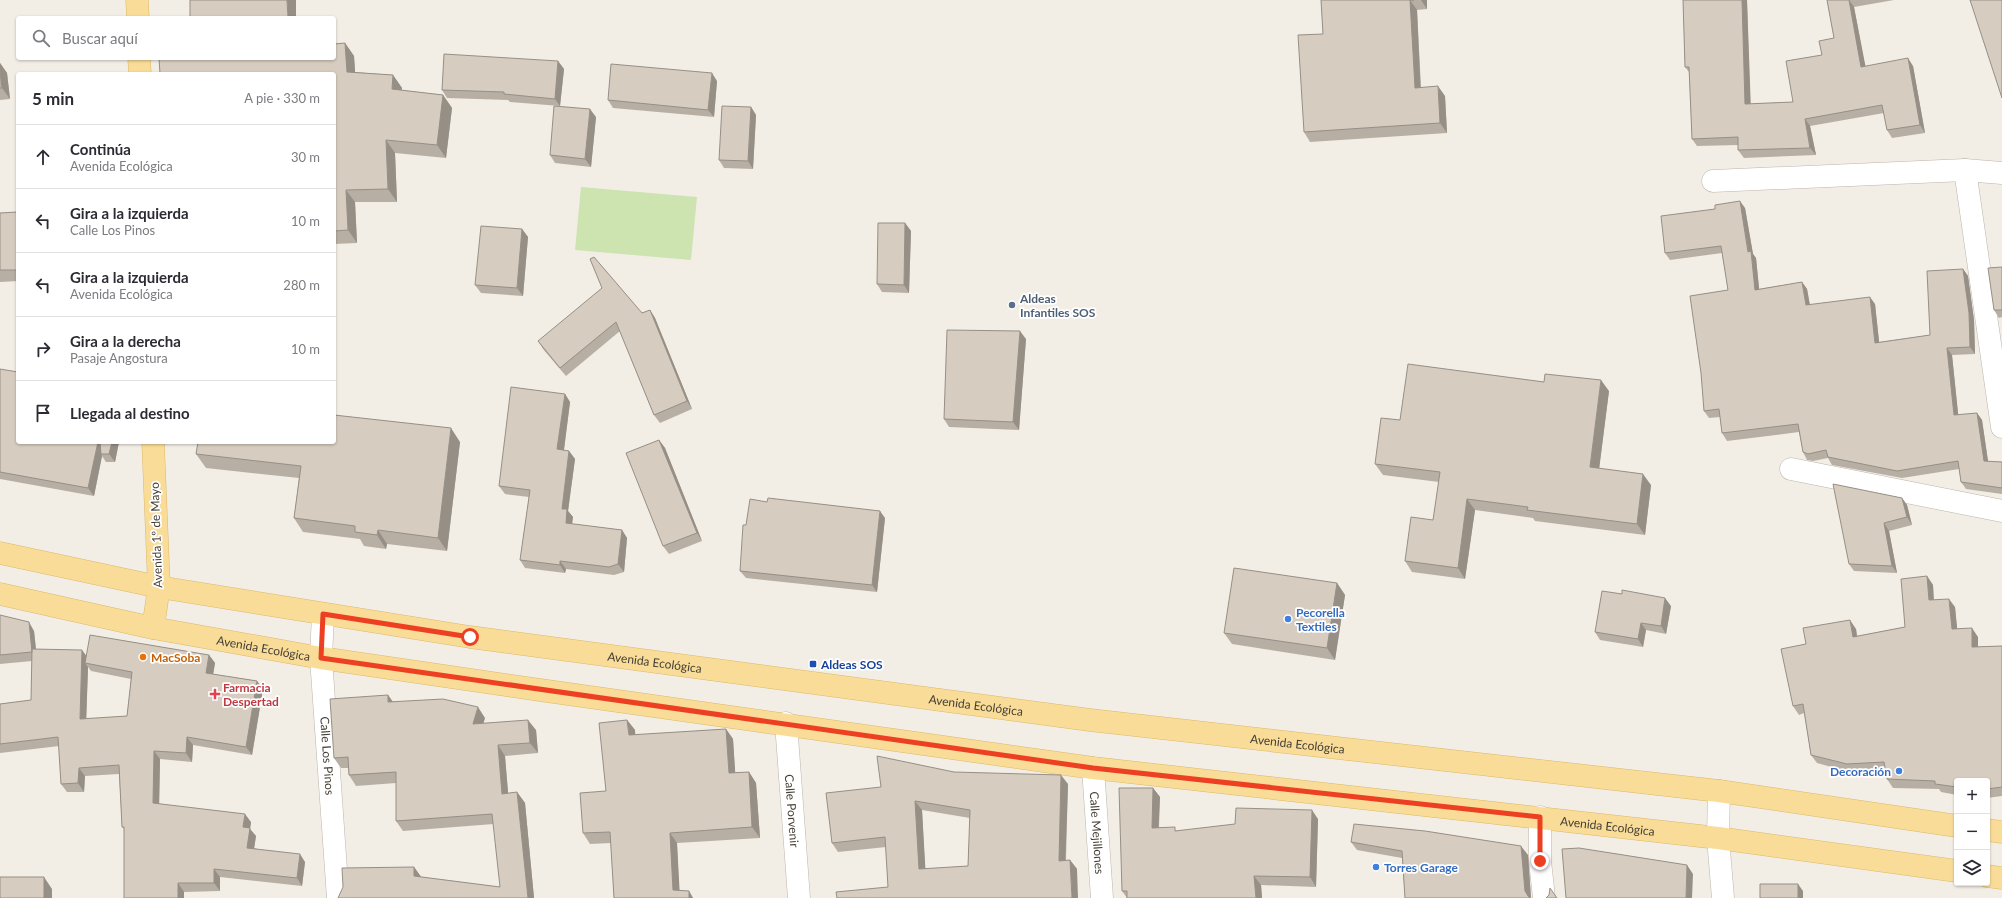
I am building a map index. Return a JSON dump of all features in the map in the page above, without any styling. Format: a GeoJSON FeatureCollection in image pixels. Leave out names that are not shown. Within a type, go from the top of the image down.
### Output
{"type":"FeatureCollection","features":[{"type":"Feature","properties":{"kind":"main road"},"geometry":{"type":"LineString","coordinates":[[137,0],[138,16]]}},
{"type":"Feature","properties":{"kind":"main road"},"geometry":{"type":"LineString","coordinates":[[139,60],[140,72]]}},
{"type":"Feature","properties":{"kind":"main road","name":"Avenida 1º de Mayo"},"geometry":{"type":"LineString","coordinates":[[153,444],[159,587],[153,628]]}},
{"type":"Feature","properties":{"kind":"main road","name":"Avenida Ecológica"},"geometry":{"type":"LineString","coordinates":[[0,552],[159,587],[470,637],[1090,720],[1719,791],[1954,826]]}},
{"type":"Feature","properties":{"kind":"main road","name":"Avenida Ecológica"},"geometry":{"type":"LineString","coordinates":[[0,594],[153,628],[321,658],[786,723],[1093,768],[1718,838],[1954,871]]}},
{"type":"Feature","properties":{"kind":"main road"},"geometry":{"type":"LineString","coordinates":[[1990,830],[2002,832]]}},
{"type":"Feature","properties":{"kind":"main road"},"geometry":{"type":"LineString","coordinates":[[1990,876],[2002,878]]}},
{"type":"Feature","properties":{"kind":"street"},"geometry":{"type":"LineString","coordinates":[[1713,181],[1797,176],[1965,170],[2002,172]]}},
{"type":"Feature","properties":{"kind":"street"},"geometry":{"type":"LineString","coordinates":[[1965,170],[2002,427]]}},
{"type":"Feature","properties":{"kind":"street"},"geometry":{"type":"LineString","coordinates":[[1791,468],[2002,511]]}},
{"type":"Feature","properties":{"kind":"street","name":"Calle Los Pinos"},"geometry":{"type":"LineString","coordinates":[[323,614],[321,658],[338,898]]}},
{"type":"Feature","properties":{"kind":"street","name":"Calle Porvenir"},"geometry":{"type":"LineString","coordinates":[[786,723],[799,898]]}},
{"type":"Feature","properties":{"kind":"street","name":"Calle Mejillones"},"geometry":{"type":"LineString","coordinates":[[1093,768],[1102,898]]}},
{"type":"Feature","properties":{"kind":"street"},"geometry":{"type":"LineString","coordinates":[[1719,791],[1718,838],[1723,898]]}},
{"type":"Feature","properties":{"kind":"street"},"geometry":{"type":"LineString","coordinates":[[1540,817],[1540,861],[1544,898]]}},
{"type":"Feature","properties":{"kind":"green space"},"geometry":{"type":"Polygon","coordinates":[[[581,187],[697,197],[691,260],[575,250],[581,187]]]}},
{"type":"Feature","properties":{"kind":"building"},"geometry":{"type":"Polygon","coordinates":[[[190,0],[287,0],[288,16],[190,16],[190,0]]]}},
{"type":"Feature","properties":{"kind":"building"},"geometry":{"type":"Polygon","coordinates":[[[1321,0],[1410,0],[1415,88],[1438,86],[1440,123],[1304,132],[1298,35],[1323,34],[1321,0]]]}},
{"type":"Feature","properties":{"kind":"building"},"geometry":{"type":"Polygon","coordinates":[[[1683,0],[1742,0],[1745,104],[1793,102],[1786,61],[1822,55],[1819,41],[1834,38],[1827,0],[1849,0],[1861,67],[1908,58],[1920,125],[1887,130],[1882,105],[1805,119],[1810,148],[1738,150],[1738,137],[1692,139],[1689,67],[1685,67],[1683,0]]]}},
{"type":"Feature","properties":{"kind":"building"},"geometry":{"type":"Polygon","coordinates":[[[1970,0],[2002,0],[2002,98],[1970,0]]]}},
{"type":"Feature","properties":{"kind":"building"},"geometry":{"type":"Polygon","coordinates":[[[345,43],[347,72],[393,75],[392,89],[443,95],[437,145],[386,140],[388,189],[346,190],[348,230],[336,231],[336,72],[160,72],[159,60],[336,60],[336,44],[345,43]]]}},
{"type":"Feature","properties":{"kind":"building"},"geometry":{"type":"Polygon","coordinates":[[[444,54],[558,61],[555,99],[504,94],[504,92],[442,90],[444,54]]]}},
{"type":"Feature","properties":{"kind":"building"},"geometry":{"type":"Polygon","coordinates":[[[611,64],[712,73],[708,110],[608,100],[611,64]]]}},
{"type":"Feature","properties":{"kind":"building"},"geometry":{"type":"Polygon","coordinates":[[[0,71],[2,88],[0,88],[0,71]]]}},
{"type":"Feature","properties":{"kind":"building"},"geometry":{"type":"Polygon","coordinates":[[[554,106],[590,109],[585,159],[550,155],[554,106]]]}},
{"type":"Feature","properties":{"kind":"building"},"geometry":{"type":"Polygon","coordinates":[[[722,106],[751,107],[748,161],[719,160],[722,106]]]}},
{"type":"Feature","properties":{"kind":"building"},"geometry":{"type":"Polygon","coordinates":[[[1740,201],[1748,252],[1751,251],[1755,290],[1802,282],[1806,305],[1870,297],[1875,343],[1930,335],[1927,271],[1963,269],[1969,313],[1970,347],[1947,348],[1954,415],[1977,413],[1984,461],[2002,462],[2002,488],[1961,482],[1958,461],[1897,471],[1828,457],[1826,450],[1808,454],[1803,452],[1798,424],[1722,433],[1719,409],[1704,411],[1701,373],[1690,296],[1728,290],[1721,246],[1665,253],[1661,216],[1715,209],[1715,205],[1740,201]]]}},
{"type":"Feature","properties":{"kind":"building"},"geometry":{"type":"Polygon","coordinates":[[[16,212],[16,270],[0,270],[0,213],[16,212]]]}},
{"type":"Feature","properties":{"kind":"building"},"geometry":{"type":"Polygon","coordinates":[[[878,223],[905,223],[904,285],[877,284],[878,223]]]}},
{"type":"Feature","properties":{"kind":"building"},"geometry":{"type":"Polygon","coordinates":[[[481,226],[522,229],[517,288],[475,285],[481,226]]]}},
{"type":"Feature","properties":{"kind":"building"},"geometry":{"type":"Polygon","coordinates":[[[594,257],[642,313],[650,310],[687,401],[654,415],[616,322],[560,368],[538,341],[602,288],[590,259],[594,257]]]}},
{"type":"Feature","properties":{"kind":"building"},"geometry":{"type":"Polygon","coordinates":[[[2002,267],[2002,310],[1994,310],[1988,268],[2002,267]]]}},
{"type":"Feature","properties":{"kind":"building"},"geometry":{"type":"Polygon","coordinates":[[[947,330],[1020,331],[1013,422],[944,419],[947,330]]]}},
{"type":"Feature","properties":{"kind":"building"},"geometry":{"type":"Polygon","coordinates":[[[1408,364],[1544,382],[1545,374],[1601,380],[1590,467],[1643,474],[1637,524],[1527,510],[1528,507],[1467,499],[1458,568],[1405,561],[1411,517],[1433,520],[1440,472],[1375,464],[1381,418],[1400,420],[1408,364]]]}},
{"type":"Feature","properties":{"kind":"building"},"geometry":{"type":"Polygon","coordinates":[[[0,369],[16,372],[16,444],[98,444],[88,488],[0,472],[0,369]]]}},
{"type":"Feature","properties":{"kind":"building"},"geometry":{"type":"Polygon","coordinates":[[[511,387],[565,394],[557,449],[569,451],[562,509],[567,509],[566,523],[622,530],[618,564],[609,567],[560,561],[560,565],[520,560],[530,490],[499,486],[511,387]]]}},
{"type":"Feature","properties":{"kind":"building"},"geometry":{"type":"Polygon","coordinates":[[[336,415],[451,428],[438,538],[378,530],[377,535],[355,532],[355,526],[294,518],[301,466],[196,454],[198,444],[336,444],[336,415]]]}},
{"type":"Feature","properties":{"kind":"building"},"geometry":{"type":"Polygon","coordinates":[[[659,440],[697,533],[663,546],[626,453],[659,440]]]}},
{"type":"Feature","properties":{"kind":"building"},"geometry":{"type":"Polygon","coordinates":[[[100,444],[112,444],[109,454],[101,454],[100,444]]]}},
{"type":"Feature","properties":{"kind":"building"},"geometry":{"type":"Polygon","coordinates":[[[1833,484],[1902,498],[1907,517],[1884,523],[1892,566],[1849,564],[1833,484]]]}},
{"type":"Feature","properties":{"kind":"building"},"geometry":{"type":"Polygon","coordinates":[[[768,498],[880,511],[872,585],[740,571],[743,525],[746,525],[750,499],[767,502],[768,498]]]}},
{"type":"Feature","properties":{"kind":"building","name":"Pecorella Textiles"},"geometry":{"type":"Polygon","coordinates":[[[1234,568],[1337,583],[1327,648],[1224,633],[1234,568]]]}},
{"type":"Feature","properties":{"kind":"building"},"geometry":{"type":"Polygon","coordinates":[[[1927,576],[1929,600],[1949,599],[1952,629],[1972,628],[1972,647],[2002,646],[2002,787],[1990,789],[1990,778],[1954,778],[1954,787],[1935,784],[1935,781],[1887,779],[1884,762],[1847,764],[1811,755],[1803,704],[1793,706],[1781,649],[1806,644],[1803,628],[1850,620],[1853,637],[1905,627],[1901,579],[1927,576]]]}},
{"type":"Feature","properties":{"kind":"building"},"geometry":{"type":"Polygon","coordinates":[[[1622,590],[1665,598],[1661,626],[1641,623],[1638,639],[1595,632],[1602,591],[1622,594],[1622,590]]]}},
{"type":"Feature","properties":{"kind":"building"},"geometry":{"type":"Polygon","coordinates":[[[0,615],[29,622],[32,652],[0,655],[0,615]]]}},
{"type":"Feature","properties":{"kind":"building"},"geometry":{"type":"Polygon","coordinates":[[[90,635],[209,655],[206,673],[257,681],[246,747],[187,737],[186,753],[154,751],[153,803],[245,814],[243,827],[250,828],[247,848],[300,854],[297,878],[214,869],[214,883],[178,883],[178,898],[124,898],[124,827],[122,827],[119,765],[79,768],[78,783],[61,784],[58,737],[0,744],[0,704],[31,700],[32,649],[82,650],[80,719],[127,716],[132,672],[85,663],[90,635]]]}},
{"type":"Feature","properties":{"kind":"building"},"geometry":{"type":"Polygon","coordinates":[[[388,695],[388,702],[443,699],[478,707],[473,724],[528,720],[530,743],[498,745],[502,794],[517,792],[528,898],[338,898],[343,887],[342,868],[414,867],[414,876],[500,887],[492,814],[396,821],[396,772],[349,775],[348,757],[334,758],[330,699],[388,695]]]}},
{"type":"Feature","properties":{"kind":"building"},"geometry":{"type":"Polygon","coordinates":[[[627,720],[629,735],[726,729],[729,773],[749,772],[752,827],[670,833],[673,890],[689,891],[689,898],[614,898],[610,832],[583,833],[580,793],[606,791],[599,723],[627,720]]]}},
{"type":"Feature","properties":{"kind":"building"},"geometry":{"type":"Polygon","coordinates":[[[877,756],[954,772],[1061,775],[1059,861],[1070,860],[1072,898],[837,898],[836,892],[888,887],[885,837],[832,843],[826,793],[881,787],[877,756]],[[915,801],[919,869],[968,866],[970,810],[915,801]]]}},
{"type":"Feature","properties":{"kind":"building"},"geometry":{"type":"Polygon","coordinates":[[[1119,788],[1153,788],[1152,828],[1175,827],[1175,831],[1235,824],[1236,808],[1312,810],[1310,877],[1254,876],[1256,898],[1127,898],[1127,891],[1122,891],[1119,788]]]}},
{"type":"Feature","properties":{"kind":"building"},"geometry":{"type":"Polygon","coordinates":[[[1354,824],[1425,831],[1521,846],[1525,891],[1530,898],[1405,898],[1402,851],[1351,842],[1354,824]]]}},
{"type":"Feature","properties":{"kind":"building"},"geometry":{"type":"Polygon","coordinates":[[[1579,848],[1687,865],[1686,898],[1566,898],[1562,849],[1579,848]]]}},
{"type":"Feature","properties":{"kind":"building"},"geometry":{"type":"Polygon","coordinates":[[[0,877],[44,877],[44,898],[0,898],[0,877]]]}},
{"type":"Feature","properties":{"kind":"building"},"geometry":{"type":"Polygon","coordinates":[[[1760,884],[1798,884],[1798,898],[1760,898],[1760,884]]]}},
{"type":"Feature","properties":{"kind":"building"},"geometry":{"type":"Polygon","coordinates":[[[1550,888],[1557,898],[1546,898],[1549,895],[1550,888]]]}},
{"type":"Feature","properties":{"kind":"place","name":"Aldeas Infantiles SOS"},"geometry":{"type":"Point","coordinates":[1012,305]}},
{"type":"Feature","properties":{"kind":"place","name":"Pecorella Textiles"},"geometry":{"type":"Point","coordinates":[1288,619]}},
{"type":"Feature","properties":{"kind":"place","name":"MacSoba"},"geometry":{"type":"Point","coordinates":[143,657]}},
{"type":"Feature","properties":{"kind":"place","name":"Aldeas SOS"},"geometry":{"type":"Point","coordinates":[813,664]}},
{"type":"Feature","properties":{"kind":"place","name":"Farmacia Despertad"},"geometry":{"type":"Point","coordinates":[215,694]}},
{"type":"Feature","properties":{"kind":"place","name":"Decoración"},"geometry":{"type":"Point","coordinates":[1899,771]}},
{"type":"Feature","properties":{"kind":"place","name":"Torres Garage"},"geometry":{"type":"Point","coordinates":[1376,867]}},
{"type":"Feature","properties":{"kind":"route"},"geometry":{"type":"LineString","coordinates":[[470,637],[323,614],[321,658],[547,691],[786,723],[1093,768],[1540,817],[1540,861]]}}]}
